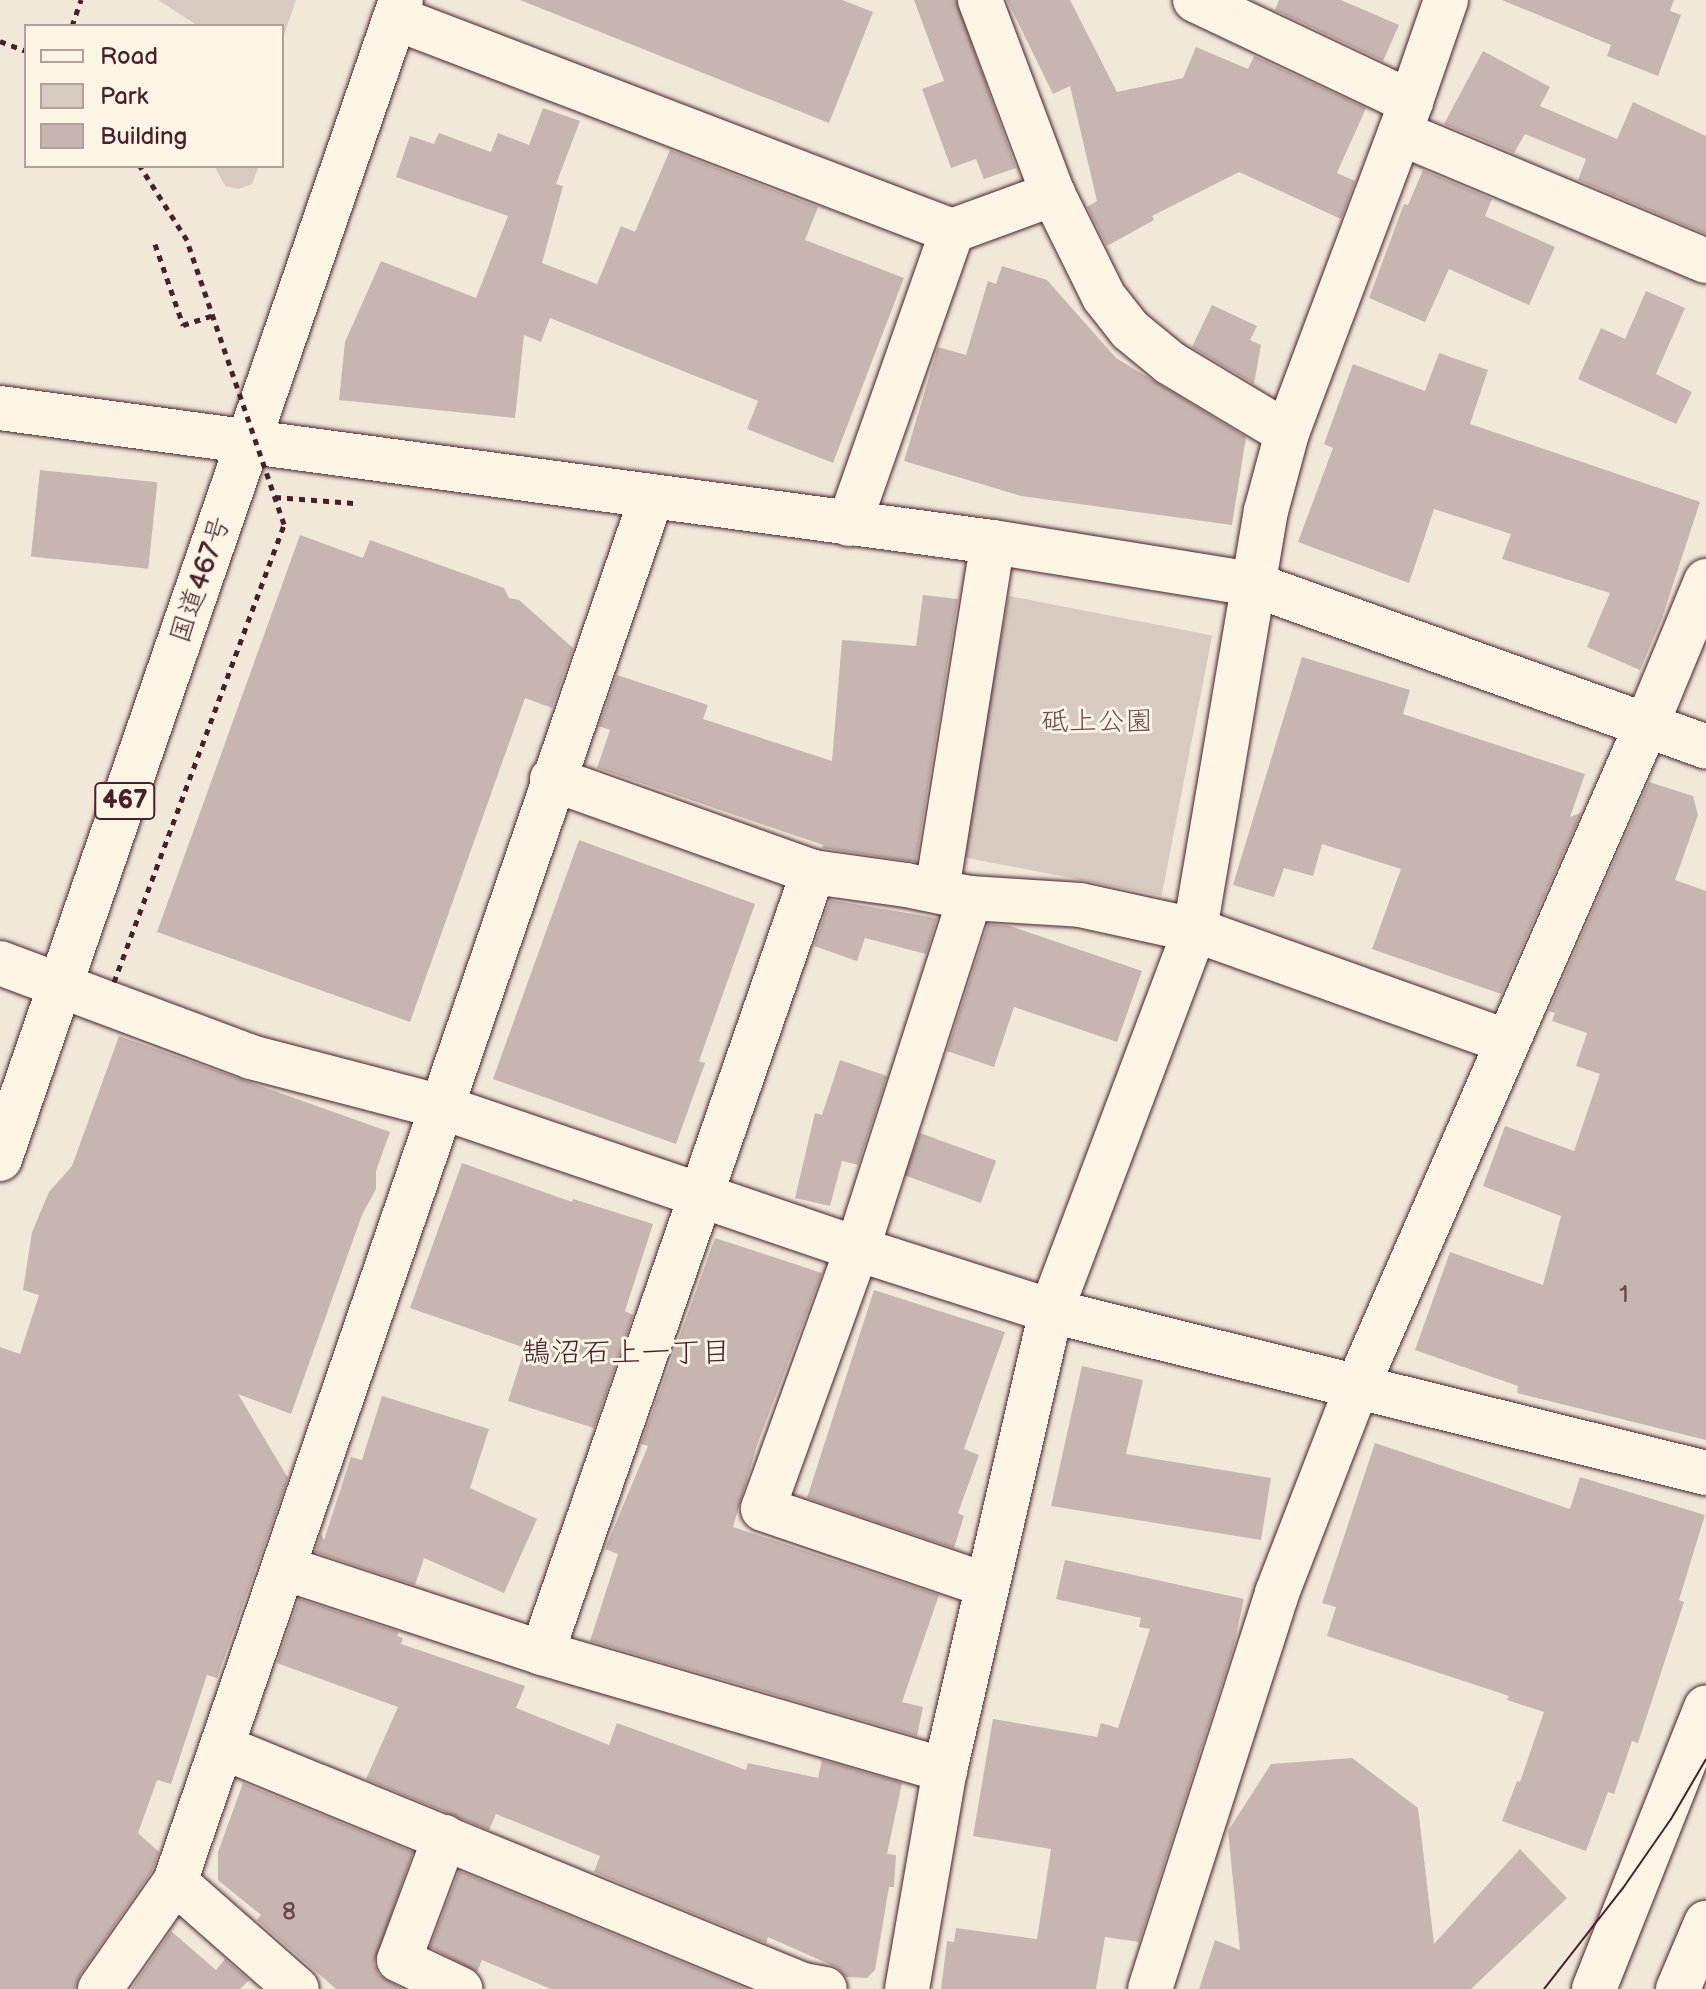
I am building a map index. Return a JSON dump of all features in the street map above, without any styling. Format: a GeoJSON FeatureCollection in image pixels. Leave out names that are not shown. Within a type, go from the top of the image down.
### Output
{"type":"FeatureCollection","features":[{"type":"Feature","properties":{"kind":"main road"},"geometry":{"type":"LineString","coordinates":[[980,0],[1053,194],[1104,297],[1130,330],[1170,363],[1287,433]]}},
{"type":"Feature","properties":{"kind":"main road"},"geometry":{"type":"LineString","coordinates":[[1195,0],[1406,117],[1706,261]]}},
{"type":"Feature","properties":{"kind":"main road"},"geometry":{"type":"LineString","coordinates":[[907,1989],[945,1770],[1051,1311],[1195,930],[1252,584],[1266,511],[1287,433],[1406,117],[1446,0]]}},
{"type":"Feature","properties":{"kind":"main road"},"geometry":{"type":"LineString","coordinates":[[398,9],[952,231],[1053,194]]}},
{"type":"Feature","properties":{"kind":"main road","name":"国道467号"},"geometry":{"type":"LineString","coordinates":[[0,1159],[398,9]]}},
{"type":"Feature","properties":{"kind":"main road"},"geometry":{"type":"LineString","coordinates":[[849,524],[952,231]]}},
{"type":"Feature","properties":{"kind":"main road"},"geometry":{"type":"LineString","coordinates":[[0,408],[651,499],[993,542],[1252,584],[1706,747]]}},
{"type":"Feature","properties":{"kind":"main road"},"geometry":{"type":"LineString","coordinates":[[100,1989],[175,1882],[552,779],[651,499]]}},
{"type":"Feature","properties":{"kind":"main road"},"geometry":{"type":"LineString","coordinates":[[986,1585],[763,1509],[857,1249],[954,894],[993,542]]}},
{"type":"Feature","properties":{"kind":"main road"},"geometry":{"type":"LineString","coordinates":[[1150,1989],[1277,1593],[1357,1387],[1646,726],[1706,581]]}},
{"type":"Feature","properties":{"kind":"main road"},"geometry":{"type":"LineString","coordinates":[[552,779],[813,872],[954,894],[1080,905],[1195,930],[1508,1042]]}},
{"type":"Feature","properties":{"kind":"main road"},"geometry":{"type":"LineString","coordinates":[[542,1653],[813,872]]}},
{"type":"Feature","properties":{"kind":"main road"},"geometry":{"type":"LineString","coordinates":[[0,963],[251,1057],[441,1107],[857,1249],[1051,1311],[1706,1473]]}},
{"type":"Feature","properties":{"kind":"main road"},"geometry":{"type":"LineString","coordinates":[[284,1568],[542,1653],[945,1770]]}},
{"type":"Feature","properties":{"kind":"main road"},"geometry":{"type":"LineString","coordinates":[[1594,1989],[1706,1707]]}},
{"type":"Feature","properties":{"kind":"main road"},"geometry":{"type":"LineString","coordinates":[[222,1747],[803,1985],[825,1989]]}},
{"type":"Feature","properties":{"kind":"main road"},"geometry":{"type":"LineString","coordinates":[[445,1837],[399,1960],[460,1989]]}},
{"type":"Feature","properties":{"kind":"main road"},"geometry":{"type":"LineString","coordinates":[[175,1882],[297,1989]]}},
{"type":"Feature","properties":{"kind":"main road"},"geometry":{"type":"LineString","coordinates":[[1678,1989],[1706,1923]]}},
{"type":"Feature","properties":{"kind":"path"},"geometry":{"type":"LineString","coordinates":[[73,24],[81,0]]}},
{"type":"Feature","properties":{"kind":"path"},"geometry":{"type":"LineString","coordinates":[[0,41],[24,50]]}},
{"type":"Feature","properties":{"kind":"path"},"geometry":{"type":"LineString","coordinates":[[114,982],[284,524],[187,240],[141,168]]}},
{"type":"Feature","properties":{"kind":"path"},"geometry":{"type":"LineString","coordinates":[[155,244],[183,325],[213,315]]}},
{"type":"Feature","properties":{"kind":"path"},"geometry":{"type":"LineString","coordinates":[[275,497],[369,504]]}},
{"type":"Feature","properties":{"kind":"green space"},"geometry":{"type":"Polygon","coordinates":[[[158,0],[296,0],[284,35],[284,24],[195,24],[158,0]]]}},
{"type":"Feature","properties":{"kind":"green space"},"geometry":{"type":"Polygon","coordinates":[[[216,168],[258,168],[252,184],[239,189],[225,186],[216,168]]]}},
{"type":"Feature","properties":{"kind":"green space","name":"砥上公園"},"geometry":{"type":"Polygon","coordinates":[[[1009,596],[1212,635],[1162,896],[958,856],[1009,596]]]}},
{"type":"Feature","properties":{"kind":"building"},"geometry":{"type":"Polygon","coordinates":[[[520,0],[842,0],[873,12],[829,123],[520,0]]]}},
{"type":"Feature","properties":{"kind":"building"},"geometry":{"type":"Polygon","coordinates":[[[914,0],[956,0],[1016,168],[984,179],[976,159],[951,168],[922,89],[944,81],[914,0]]]}},
{"type":"Feature","properties":{"kind":"building"},"geometry":{"type":"Polygon","coordinates":[[[1007,0],[1070,0],[1117,92],[1183,78],[1196,47],[1248,69],[1254,56],[1366,108],[1337,173],[1355,181],[1341,219],[1239,172],[1152,216],[1154,220],[1107,246],[1087,207],[1097,201],[1070,86],[1053,94],[1007,0]]]}},
{"type":"Feature","properties":{"kind":"building"},"geometry":{"type":"Polygon","coordinates":[[[1279,0],[1341,0],[1399,25],[1383,61],[1275,10],[1279,0]]]}},
{"type":"Feature","properties":{"kind":"building"},"geometry":{"type":"Polygon","coordinates":[[[1502,0],[1674,0],[1670,11],[1681,15],[1658,76],[1607,56],[1611,45],[1502,0]]]}},
{"type":"Feature","properties":{"kind":"building"},"geometry":{"type":"Polygon","coordinates":[[[1483,51],[1550,87],[1540,106],[1617,139],[1633,102],[1706,136],[1706,234],[1578,180],[1586,159],[1525,134],[1514,153],[1444,124],[1483,51]]]}},
{"type":"Feature","properties":{"kind":"building"},"geometry":{"type":"Polygon","coordinates":[[[543,108],[580,121],[556,184],[563,186],[542,263],[597,284],[621,226],[635,232],[670,150],[818,207],[805,240],[904,278],[833,463],[747,429],[758,401],[550,318],[541,342],[524,335],[515,418],[339,400],[345,342],[381,261],[476,298],[508,216],[396,177],[410,136],[434,144],[439,133],[491,152],[498,133],[529,145],[543,108]]]}},
{"type":"Feature","properties":{"kind":"building"},"geometry":{"type":"Polygon","coordinates":[[[1423,170],[1492,199],[1485,216],[1555,247],[1529,305],[1449,269],[1425,322],[1369,298],[1404,204],[1408,205],[1423,170]]]}},
{"type":"Feature","properties":{"kind":"building"},"geometry":{"type":"Polygon","coordinates":[[[1002,266],[1047,280],[1116,358],[1246,437],[1232,525],[1021,496],[904,461],[938,347],[966,355],[988,281],[996,284],[1002,266]]]}},
{"type":"Feature","properties":{"kind":"building"},"geometry":{"type":"Polygon","coordinates":[[[1646,291],[1685,308],[1656,374],[1692,392],[1676,424],[1578,379],[1601,328],[1625,339],[1646,291]]]}},
{"type":"Feature","properties":{"kind":"building"},"geometry":{"type":"Polygon","coordinates":[[[1212,305],[1257,326],[1250,340],[1261,345],[1254,384],[1192,347],[1212,305]]]}},
{"type":"Feature","properties":{"kind":"building"},"geometry":{"type":"Polygon","coordinates":[[[1439,353],[1488,370],[1470,424],[1700,502],[1662,618],[1640,670],[1587,647],[1610,593],[1502,559],[1511,534],[1434,509],[1409,583],[1298,542],[1333,448],[1324,444],[1353,364],[1425,391],[1439,353]]]}},
{"type":"Feature","properties":{"kind":"building"},"geometry":{"type":"Polygon","coordinates":[[[40,470],[157,482],[148,569],[31,557],[40,470]]]}},
{"type":"Feature","properties":{"kind":"building"},"geometry":{"type":"Polygon","coordinates":[[[300,535],[363,558],[370,540],[504,588],[509,598],[519,600],[573,648],[552,708],[525,698],[410,1022],[157,932],[300,535]]]}},
{"type":"Feature","properties":{"kind":"building"},"geometry":{"type":"Polygon","coordinates":[[[923,595],[958,599],[916,862],[822,848],[823,845],[597,768],[610,730],[599,726],[617,675],[708,705],[703,719],[832,761],[842,640],[916,646],[923,595]]]}},
{"type":"Feature","properties":{"kind":"building"},"geometry":{"type":"Polygon","coordinates":[[[1302,657],[1410,690],[1403,714],[1585,774],[1570,817],[1581,813],[1501,994],[1372,949],[1401,869],[1322,844],[1313,876],[1284,868],[1274,897],[1233,885],[1302,657]]]}},
{"type":"Feature","properties":{"kind":"building"},"geometry":{"type":"Polygon","coordinates":[[[1649,782],[1693,796],[1698,815],[1675,880],[1706,891],[1706,1440],[1517,1393],[1518,1386],[1415,1350],[1450,1252],[1543,1285],[1561,1216],[1483,1186],[1505,1126],[1574,1151],[1600,1074],[1576,1066],[1587,1033],[1552,1021],[1555,1013],[1549,1011],[1649,782]]]}},
{"type":"Feature","properties":{"kind":"building"},"geometry":{"type":"Polygon","coordinates":[[[579,840],[755,904],[699,1061],[705,1063],[676,1144],[493,1079],[579,840]]]}},
{"type":"Feature","properties":{"kind":"building"},"geometry":{"type":"Polygon","coordinates":[[[830,900],[937,918],[926,954],[865,938],[857,961],[814,946],[830,900]]]}},
{"type":"Feature","properties":{"kind":"building"},"geometry":{"type":"Polygon","coordinates":[[[988,924],[1010,926],[1142,971],[1117,1042],[1014,1007],[994,1067],[947,1051],[988,924]]]}},
{"type":"Feature","properties":{"kind":"building"},"geometry":{"type":"Polygon","coordinates":[[[119,1036],[390,1132],[376,1171],[376,1189],[362,1215],[291,1414],[238,1394],[288,1478],[217,1678],[207,1675],[171,1784],[157,1780],[138,1833],[159,1852],[152,1871],[80,1975],[75,1989],[0,1989],[0,1347],[20,1354],[39,1295],[23,1290],[32,1232],[49,1192],[72,1166],[119,1036]]]}},
{"type":"Feature","properties":{"kind":"building"},"geometry":{"type":"Polygon","coordinates":[[[840,1060],[887,1076],[858,1165],[842,1161],[830,1206],[795,1198],[815,1113],[822,1115],[840,1060]]]}},
{"type":"Feature","properties":{"kind":"building"},"geometry":{"type":"Polygon","coordinates":[[[920,1133],[996,1161],[981,1203],[905,1175],[920,1133]]]}},
{"type":"Feature","properties":{"kind":"building"},"geometry":{"type":"Polygon","coordinates":[[[462,1163],[572,1202],[573,1199],[653,1224],[625,1311],[633,1315],[594,1428],[508,1401],[525,1348],[410,1308],[462,1163]]]}},
{"type":"Feature","properties":{"kind":"building"},"geometry":{"type":"Polygon","coordinates":[[[715,1238],[822,1273],[757,1445],[733,1527],[939,1595],[902,1702],[923,1707],[917,1736],[590,1641],[618,1554],[605,1549],[648,1446],[641,1444],[715,1238]]]}},
{"type":"Feature","properties":{"kind":"building"},"geometry":{"type":"Polygon","coordinates":[[[874,1290],[1005,1332],[964,1449],[979,1455],[958,1513],[964,1516],[954,1548],[807,1498],[874,1290]]]}},
{"type":"Feature","properties":{"kind":"building"},"geometry":{"type":"Polygon","coordinates":[[[1082,1366],[1143,1380],[1126,1454],[1271,1478],[1261,1540],[1051,1506],[1082,1366]]]}},
{"type":"Feature","properties":{"kind":"building"},"geometry":{"type":"Polygon","coordinates":[[[382,1396],[489,1429],[470,1488],[537,1519],[504,1593],[424,1558],[415,1585],[315,1552],[321,1534],[324,1540],[351,1457],[362,1460],[382,1396]]]}},
{"type":"Feature","properties":{"kind":"building"},"geometry":{"type":"Polygon","coordinates":[[[1375,1443],[1570,1509],[1580,1477],[1705,1515],[1679,1600],[1684,1602],[1638,1743],[1632,1741],[1614,1794],[1608,1792],[1586,1851],[1502,1821],[1517,1781],[1520,1782],[1544,1712],[1507,1700],[1509,1696],[1327,1636],[1336,1607],[1322,1603],[1375,1443]]]}},
{"type":"Feature","properties":{"kind":"building"},"geometry":{"type":"Polygon","coordinates":[[[1065,1560],[1244,1599],[1233,1649],[1139,1942],[1105,1937],[1096,1989],[941,1989],[947,1941],[954,1942],[956,1928],[1037,1939],[1051,1849],[973,1836],[993,1719],[1097,1737],[1101,1723],[1118,1728],[1150,1629],[1139,1627],[1141,1618],[1056,1599],[1065,1560]]]}},
{"type":"Feature","properties":{"kind":"building"},"geometry":{"type":"Polygon","coordinates":[[[299,1599],[399,1632],[397,1636],[403,1638],[401,1644],[525,1686],[516,1708],[609,1745],[617,1723],[746,1770],[748,1763],[818,1778],[822,1760],[902,1783],[887,1854],[896,1855],[894,1887],[889,1887],[875,1970],[867,1978],[846,1977],[838,1968],[768,1937],[766,1943],[594,1872],[600,1856],[496,1814],[489,1830],[366,1779],[398,1707],[277,1663],[299,1599]]]}},
{"type":"Feature","properties":{"kind":"building"},"geometry":{"type":"Polygon","coordinates":[[[1352,1758],[1418,1808],[1434,1944],[1520,1849],[1567,1898],[1471,1989],[1199,1989],[1215,1940],[1240,1950],[1228,1831],[1271,1764],[1352,1758]]]}},
{"type":"Feature","properties":{"kind":"building"},"geometry":{"type":"Polygon","coordinates":[[[243,1783],[413,1852],[374,1963],[379,1975],[402,1989],[336,1989],[257,1920],[261,1915],[218,1880],[218,1852],[243,1783]]]}},
{"type":"Feature","properties":{"kind":"building"},"geometry":{"type":"Polygon","coordinates":[[[459,1871],[747,1989],[551,1989],[482,1960],[477,1972],[430,1947],[459,1871]]]}},
{"type":"Feature","properties":{"kind":"building"},"geometry":{"type":"Polygon","coordinates":[[[171,1931],[216,1970],[225,1959],[249,1980],[240,1989],[131,1989],[171,1931]]]}},
{"type":"Feature","properties":{"kind":"tram line"},"geometry":{"type":"LineString","coordinates":[[1544,1989],[1623,1888],[1671,1819],[1706,1759]]}},
{"type":"Feature","properties":{"kind":"district","name":"鵠沼石上一丁目"},"geometry":{"type":"Point","coordinates":[626,1353]}}]}
